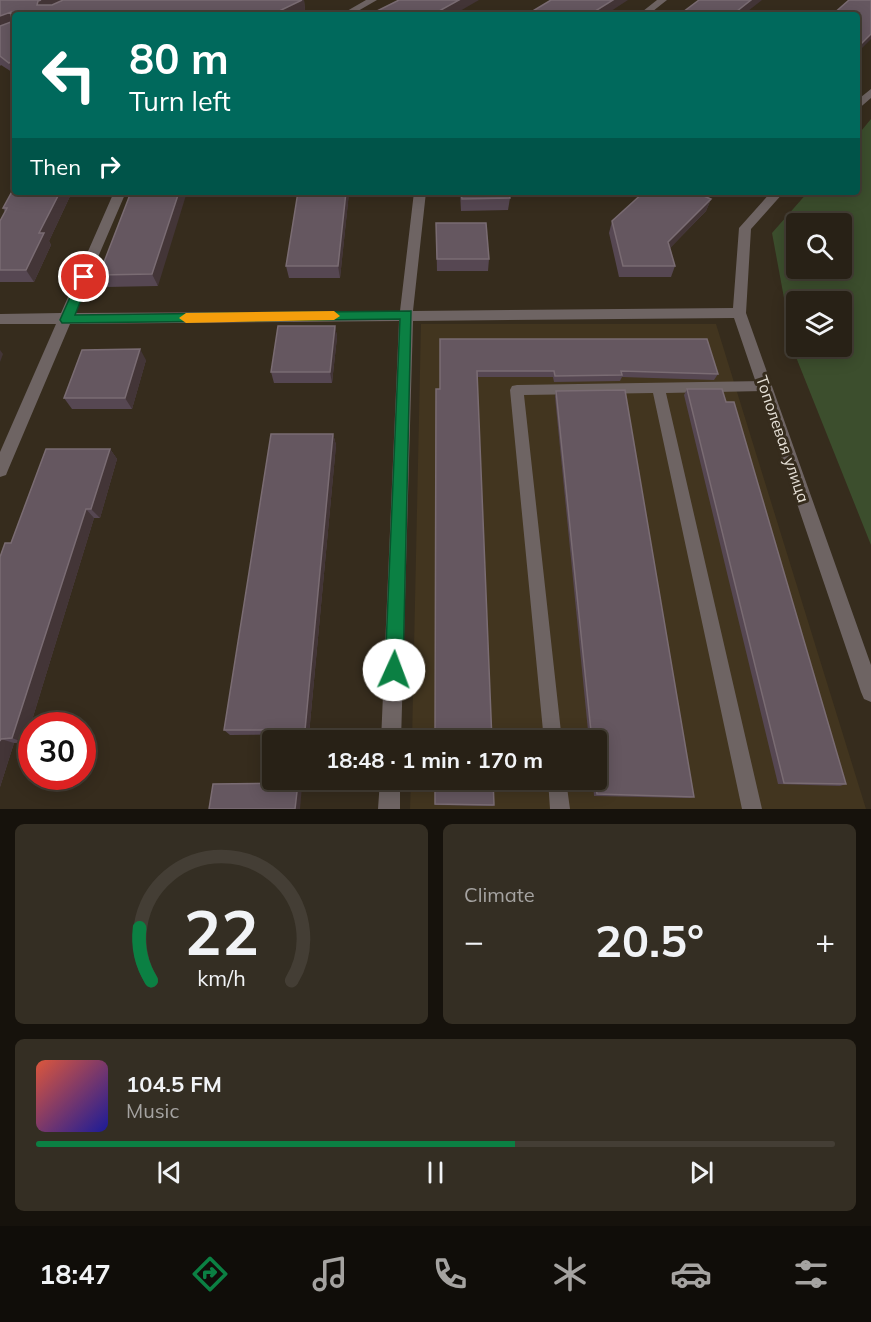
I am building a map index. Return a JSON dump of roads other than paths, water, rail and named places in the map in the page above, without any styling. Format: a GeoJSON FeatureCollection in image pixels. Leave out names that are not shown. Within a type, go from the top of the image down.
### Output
{"type":"FeatureCollection","features":[{"type":"Feature","properties":{"kind":"street"},"geometry":{"type":"LineString","coordinates":[[350,12],[373,0]]}},
{"type":"Feature","properties":{"kind":"street"},"geometry":{"type":"LineString","coordinates":[[646,12],[663,0]]}},
{"type":"Feature","properties":{"kind":"street"},"geometry":{"type":"LineString","coordinates":[[860,104],[871,92]]}},
{"type":"Feature","properties":{"kind":"street"},"geometry":{"type":"LineString","coordinates":[[0,470],[119,195]]}},
{"type":"Feature","properties":{"kind":"street"},"geometry":{"type":"LineString","coordinates":[[391,730],[406,315],[420,195]]}},
{"type":"Feature","properties":{"kind":"street","name":"Тополевая улица"},"geometry":{"type":"LineString","coordinates":[[775,195],[745,228],[739,313],[871,692]]}},
{"type":"Feature","properties":{"kind":"street"},"geometry":{"type":"LineString","coordinates":[[0,320],[739,313]]}},
{"type":"Feature","properties":{"kind":"street"},"geometry":{"type":"LineString","coordinates":[[389,809],[390,790]]}},
{"type":"Feature","properties":{"kind":"lane"},"geometry":{"type":"LineString","coordinates":[[552,730],[517,390],[764,386]]}},
{"type":"Feature","properties":{"kind":"lane"},"geometry":{"type":"LineString","coordinates":[[658,387],[752,809]]}},
{"type":"Feature","properties":{"kind":"lane"},"geometry":{"type":"LineString","coordinates":[[558,790],[560,809]]}}]}
